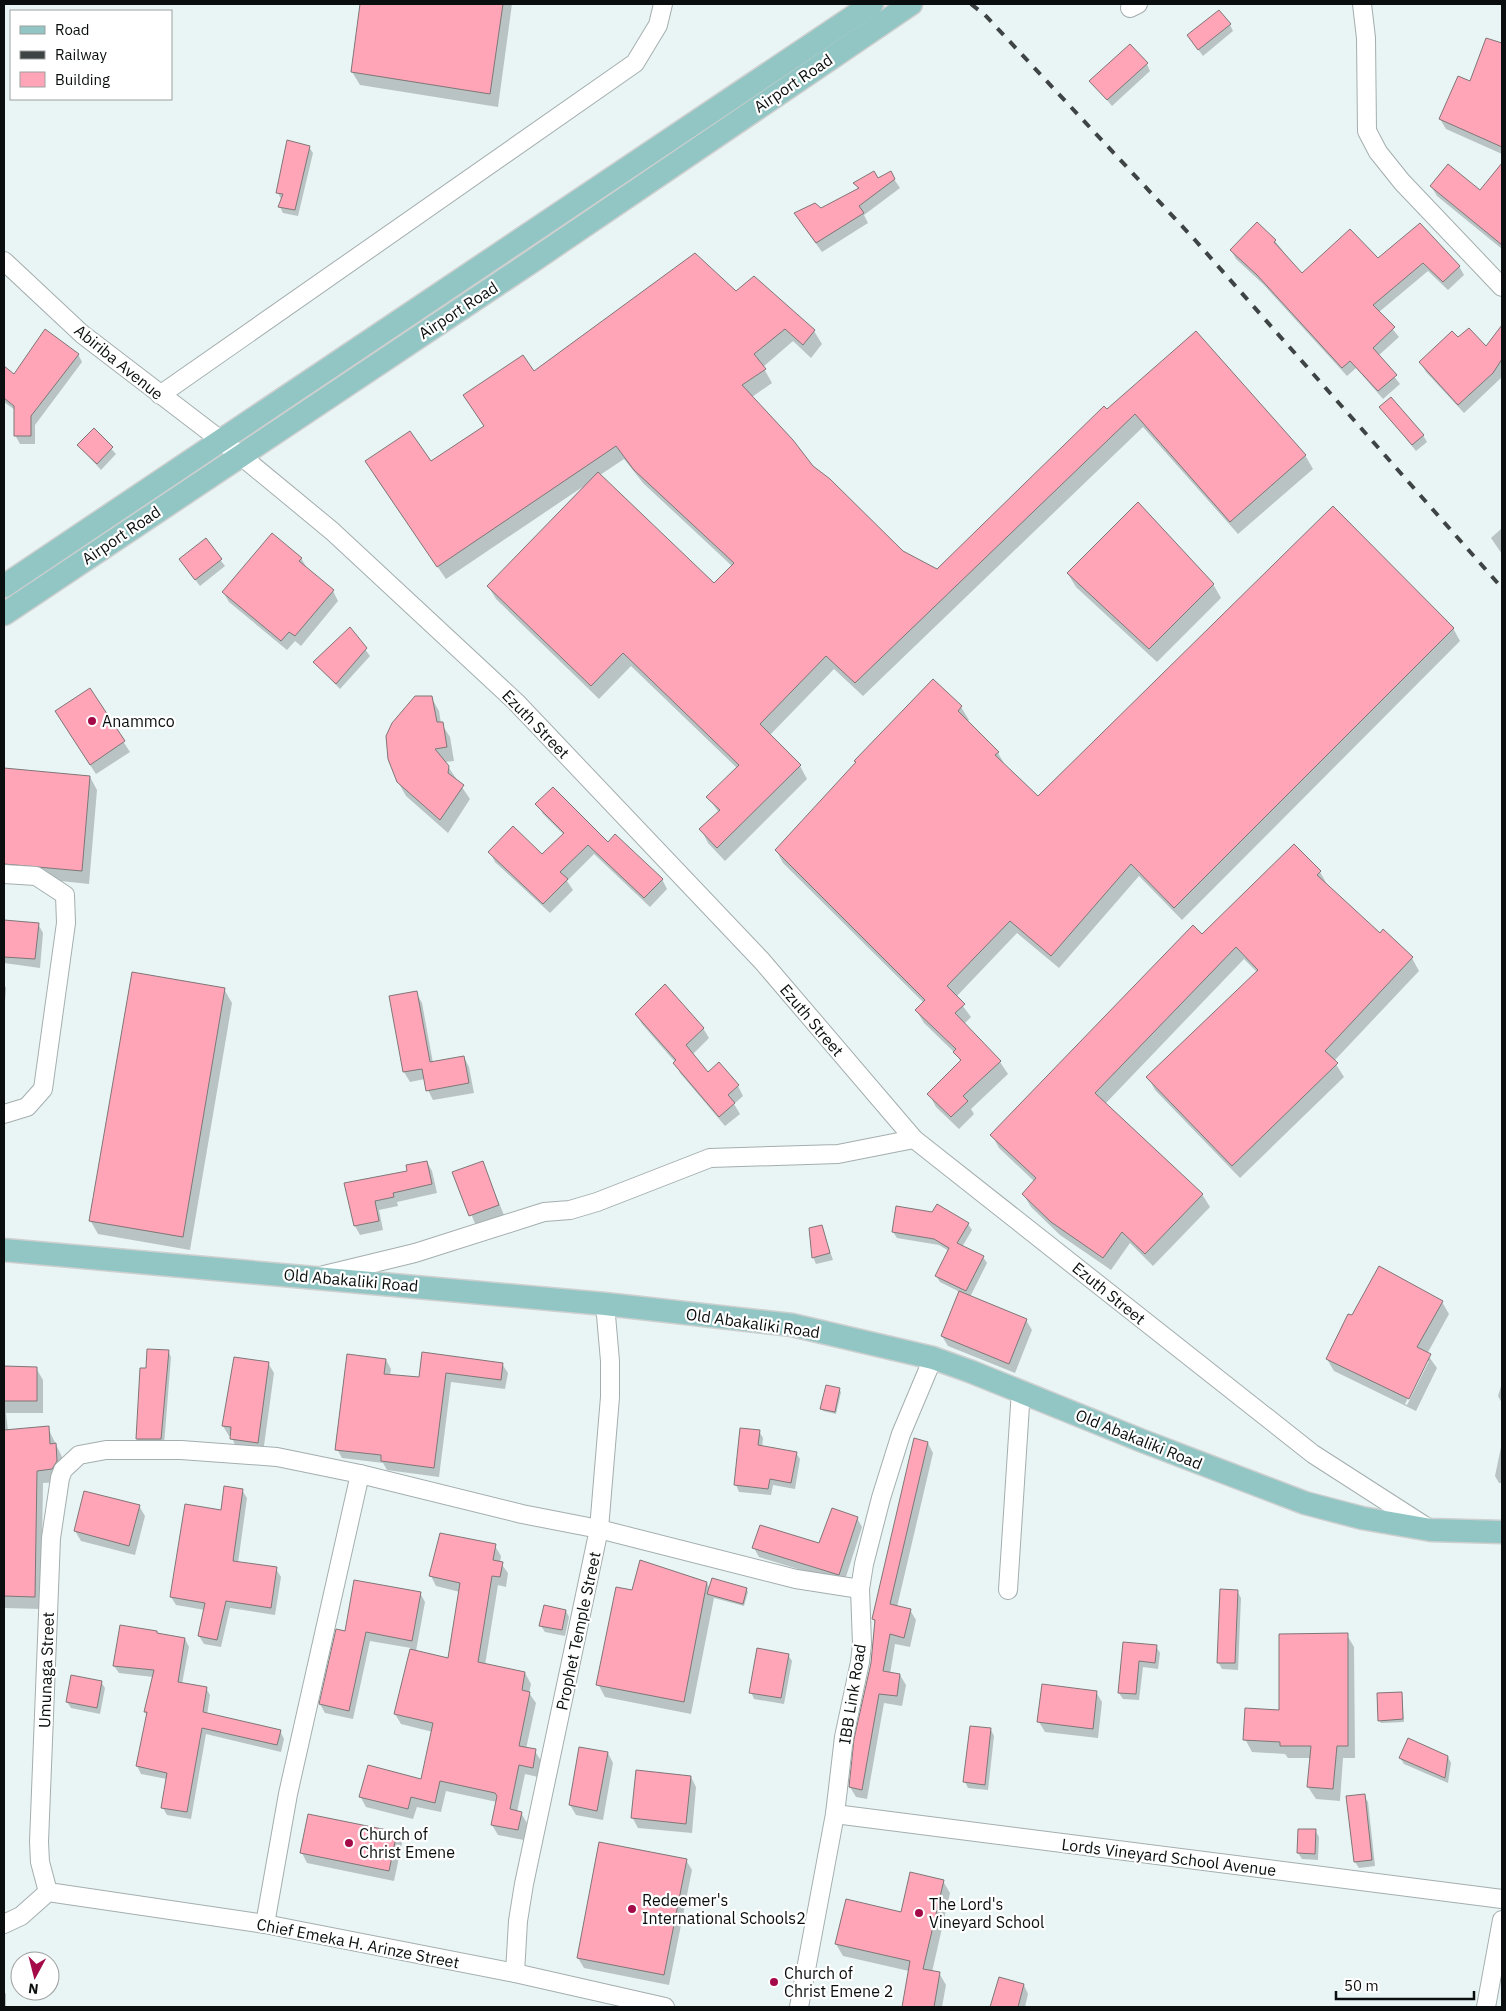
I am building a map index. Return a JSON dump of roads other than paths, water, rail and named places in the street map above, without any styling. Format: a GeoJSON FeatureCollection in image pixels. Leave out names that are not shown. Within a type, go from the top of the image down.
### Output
{"type":"FeatureCollection","features":[{"type":"Feature","properties":{"kind":"main road","name":"Airport Road"},"geometry":{"type":"LineString","coordinates":[[4,586],[872,4]]}},
{"type":"Feature","properties":{"kind":"main road","name":"Airport Road"},"geometry":{"type":"LineString","coordinates":[[4,614],[531,262],[908,6]]}},
{"type":"Feature","properties":{"kind":"main road","name":"Old Abakaliki Road"},"geometry":{"type":"LineString","coordinates":[[4,1250],[605,1304],[792,1325],[933,1358],[1021,1390],[1140,1440],[1305,1503],[1362,1518],[1431,1530],[1502,1532]]}},
{"type":"Feature","properties":{"kind":"street"},"geometry":{"type":"LineString","coordinates":[[160,395],[635,63],[658,25],[663,4]]}},
{"type":"Feature","properties":{"kind":"street"},"geometry":{"type":"LineString","coordinates":[[1362,4],[1366,38],[1367,131],[1378,152],[1402,182],[1502,286]]}},
{"type":"Feature","properties":{"kind":"street","name":"Abiriba Avenue"},"geometry":{"type":"LineString","coordinates":[[4,261],[82,334],[240,455]]}},
{"type":"Feature","properties":{"kind":"street","name":"Ezuth Street"},"geometry":{"type":"LineString","coordinates":[[240,455],[332,531],[516,702],[762,961],[914,1139],[1313,1454],[1431,1530]]}},
{"type":"Feature","properties":{"kind":"street"},"geometry":{"type":"LineString","coordinates":[[4,874],[36,876],[64,895],[66,923],[43,1089],[27,1106],[4,1114]]}},
{"type":"Feature","properties":{"kind":"street"},"geometry":{"type":"LineString","coordinates":[[317,1277],[415,1253],[544,1212],[570,1210],[597,1202],[710,1158],[838,1154],[914,1139]]}},
{"type":"Feature","properties":{"kind":"street"},"geometry":{"type":"LineString","coordinates":[[605,1304],[610,1361],[610,1397],[599,1529],[796,1578],[860,1590]]}},
{"type":"Feature","properties":{"kind":"street","name":"IBB Link Road"},"geometry":{"type":"LineString","coordinates":[[799,2007],[835,1814],[844,1737],[862,1644],[860,1590],[880,1498],[901,1434],[933,1358]]}},
{"type":"Feature","properties":{"kind":"street"},"geometry":{"type":"LineString","coordinates":[[1008,1590],[1021,1390]]}},
{"type":"Feature","properties":{"kind":"street","name":"Prophet Temple Street"},"geometry":{"type":"LineString","coordinates":[[79,1455],[106,1450],[180,1450],[277,1457],[360,1474],[522,1514],[599,1529],[524,1884],[518,1921],[515,1973]]}},
{"type":"Feature","properties":{"kind":"street","name":"Umunaga Street"},"geometry":{"type":"LineString","coordinates":[[48,1892],[40,1862],[39,1842],[52,1538],[60,1478],[63,1470],[79,1455]]}},
{"type":"Feature","properties":{"kind":"street"},"geometry":{"type":"LineString","coordinates":[[265,1924],[288,1794],[360,1474]]}},
{"type":"Feature","properties":{"kind":"street","name":"Lords Vineyard School Avenue"},"geometry":{"type":"LineString","coordinates":[[835,1814],[1502,1899]]}},
{"type":"Feature","properties":{"kind":"street"},"geometry":{"type":"LineString","coordinates":[[4,1924],[21,1916],[48,1892]]}},
{"type":"Feature","properties":{"kind":"street","name":"Chief Emeka H. Arinze Street"},"geometry":{"type":"LineString","coordinates":[[48,1892],[265,1924],[515,1973],[665,2007]]}},
{"type":"Feature","properties":{"kind":"street"},"geometry":{"type":"LineString","coordinates":[[1486,2007],[1502,1920]]}},
{"type":"Feature","properties":{"kind":"railway"},"geometry":{"type":"LineString","coordinates":[[971,4],[985,15],[1195,240],[1502,588]]}},
{"type":"Feature","properties":{"kind":"place","name":"Anammco"},"geometry":{"type":"Point","coordinates":[92,721]}},
{"type":"Feature","properties":{"kind":"place","name":"Church of Christ Emene"},"geometry":{"type":"Point","coordinates":[349,1843]}},
{"type":"Feature","properties":{"kind":"place","name":"Redeemer's International Schools2"},"geometry":{"type":"Point","coordinates":[632,1909]}},
{"type":"Feature","properties":{"kind":"place","name":"The Lord's Vineyard School"},"geometry":{"type":"Point","coordinates":[919,1913]}},
{"type":"Feature","properties":{"kind":"place","name":"Church of Christ Emene 2"},"geometry":{"type":"Point","coordinates":[774,1982]}}]}
